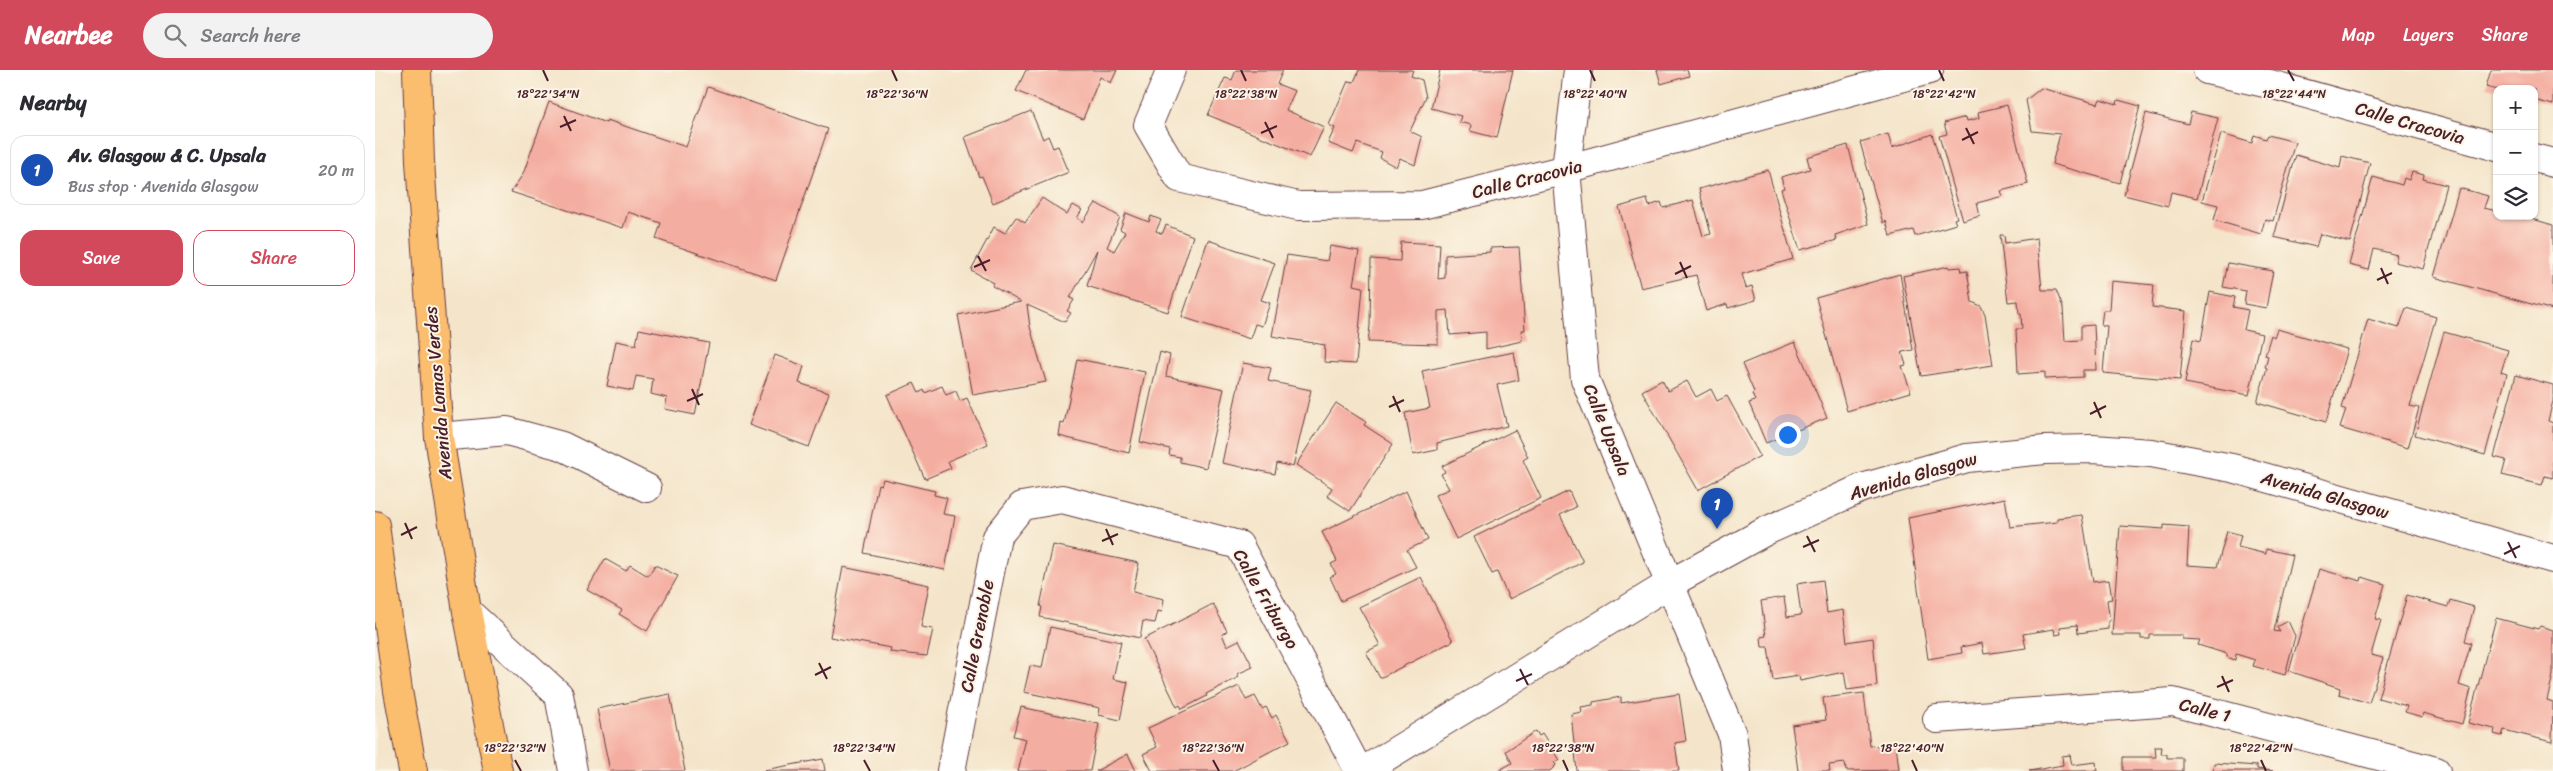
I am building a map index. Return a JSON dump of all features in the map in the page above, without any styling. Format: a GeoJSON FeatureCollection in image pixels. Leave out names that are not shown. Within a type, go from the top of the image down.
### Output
{"type":"FeatureCollection","features":[{"type":"Feature","properties":{"kind":"main road","name":"Avenida Lomas Verdes"},"geometry":{"type":"LineString","coordinates":[[417,70],[420,161],[439,437],[467,611],[498,771]]}},
{"type":"Feature","properties":{"kind":"main road"},"geometry":{"type":"LineString","coordinates":[[375,525],[398,691],[413,771]]}},
{"type":"Feature","properties":{"kind":"street","name":"Calle Cracovia"},"geometry":{"type":"LineString","coordinates":[[1171,70],[1148,125],[1179,178],[1298,206],[1422,205],[1566,170],[1929,70]]}},
{"type":"Feature","properties":{"kind":"street","name":"Calle Upsala"},"geometry":{"type":"LineString","coordinates":[[1578,70],[1566,170],[1585,379],[1732,734],[1737,771]]}},
{"type":"Feature","properties":{"kind":"street","name":"Calle Cracovia"},"geometry":{"type":"LineString","coordinates":[[2207,70],[2276,77],[2493,146]]}},
{"type":"Feature","properties":{"kind":"street"},"geometry":{"type":"LineString","coordinates":[[2538,159],[2553,163]]}},
{"type":"Feature","properties":{"kind":"street"},"geometry":{"type":"LineString","coordinates":[[439,437],[507,431],[562,446],[647,488]]}},
{"type":"Feature","properties":{"kind":"street","name":"Avenida Glasgow"},"geometry":{"type":"LineString","coordinates":[[1361,771],[1669,584],[1774,528],[1862,488],[1967,458],[2045,450],[2093,449],[2151,453],[2232,468],[2553,559]]}},
{"type":"Feature","properties":{"kind":"street","name":"Calle Friburgo"},"geometry":{"type":"LineString","coordinates":[[1020,508],[1062,499],[1239,545],[1361,771]]}},
{"type":"Feature","properties":{"kind":"street","name":"Calle Grenoble"},"geometry":{"type":"LineString","coordinates":[[951,771],[997,537],[1020,508]]}},
{"type":"Feature","properties":{"kind":"street"},"geometry":{"type":"LineString","coordinates":[[467,611],[559,695],[573,771]]}},
{"type":"Feature","properties":{"kind":"street","name":"Calle 1"},"geometry":{"type":"LineString","coordinates":[[1937,719],[2173,702],[2437,771]]}},
{"type":"Feature","properties":{"kind":"building"},"geometry":{"type":"Polygon","coordinates":[[[1026,70],[1117,70],[1111,83],[1100,77],[1083,119],[1016,91],[1026,70]]]}},
{"type":"Feature","properties":{"kind":"building"},"geometry":{"type":"Polygon","coordinates":[[[1236,70],[1283,70],[1277,84],[1295,91],[1286,110],[1324,127],[1310,157],[1208,115],[1225,78],[1232,80],[1236,70]]]}},
{"type":"Feature","properties":{"kind":"building"},"geometry":{"type":"Polygon","coordinates":[[[1359,70],[1413,70],[1411,76],[1422,80],[1426,97],[1410,131],[1422,137],[1415,165],[1400,158],[1396,167],[1380,158],[1382,152],[1357,143],[1353,153],[1328,143],[1335,128],[1329,125],[1348,81],[1354,82],[1359,70]]]}},
{"type":"Feature","properties":{"kind":"building"},"geometry":{"type":"Polygon","coordinates":[[[1440,70],[1513,70],[1497,138],[1470,131],[1471,125],[1459,122],[1461,116],[1431,108],[1440,70]]]}},
{"type":"Feature","properties":{"kind":"building"},"geometry":{"type":"Polygon","coordinates":[[[1657,70],[1687,70],[1689,76],[1661,84],[1657,70]]]}},
{"type":"Feature","properties":{"kind":"building"},"geometry":{"type":"Polygon","coordinates":[[[2491,70],[2553,70],[2553,105],[2538,101],[2538,85],[2493,85],[2493,89],[2486,87],[2491,70]]]}},
{"type":"Feature","properties":{"kind":"building"},"geometry":{"type":"Polygon","coordinates":[[[708,87],[828,129],[776,280],[656,239],[661,223],[628,212],[623,228],[511,192],[523,174],[549,102],[606,123],[607,120],[686,147],[708,87]]]}},
{"type":"Feature","properties":{"kind":"building"},"geometry":{"type":"Polygon","coordinates":[[[2041,88],[2098,104],[2100,99],[2117,104],[2118,100],[2140,106],[2120,183],[2052,164],[2060,134],[2032,131],[2026,100],[2041,88]]]}},
{"type":"Feature","properties":{"kind":"building"},"geometry":{"type":"Polygon","coordinates":[[[2007,105],[2028,184],[2001,191],[2003,196],[1977,203],[1980,216],[1963,221],[1939,136],[1947,134],[1944,123],[1966,117],[1967,121],[1979,118],[1978,112],[2007,105]]]}},
{"type":"Feature","properties":{"kind":"building"},"geometry":{"type":"Polygon","coordinates":[[[1031,111],[1043,139],[1048,136],[1053,148],[1058,146],[1069,172],[993,203],[982,176],[979,177],[965,137],[1031,111]]]}},
{"type":"Feature","properties":{"kind":"building"},"geometry":{"type":"Polygon","coordinates":[[[2191,112],[2218,118],[2197,198],[2171,192],[2168,206],[2124,195],[2146,113],[2188,124],[2191,112]]]}},
{"type":"Feature","properties":{"kind":"building"},"geometry":{"type":"Polygon","coordinates":[[[1888,134],[1892,148],[1932,134],[1957,218],[1954,219],[1956,224],[1915,236],[1913,230],[1890,236],[1886,221],[1883,223],[1860,142],[1888,134]]]}},
{"type":"Feature","properties":{"kind":"building"},"geometry":{"type":"Polygon","coordinates":[[[2221,134],[2252,143],[2254,135],[2266,139],[2268,135],[2295,142],[2273,221],[2265,219],[2261,234],[2214,220],[2218,205],[2202,201],[2221,134]]]}},
{"type":"Feature","properties":{"kind":"building"},"geometry":{"type":"Polygon","coordinates":[[[1848,145],[1868,224],[1835,235],[1837,240],[1800,250],[1781,189],[1784,188],[1781,177],[1810,169],[1807,157],[1848,145]]]}},
{"type":"Feature","properties":{"kind":"building"},"geometry":{"type":"Polygon","coordinates":[[[2296,155],[2340,168],[2342,156],[2370,163],[2350,242],[2320,234],[2316,247],[2274,237],[2296,155]]]}},
{"type":"Feature","properties":{"kind":"building"},"geometry":{"type":"Polygon","coordinates":[[[1768,170],[1793,259],[1742,274],[1746,288],[1752,286],[1756,300],[1728,308],[1727,304],[1706,311],[1696,275],[1641,288],[1619,207],[1647,199],[1649,206],[1661,202],[1663,208],[1693,200],[1703,236],[1711,234],[1699,189],[1768,170]]]}},
{"type":"Feature","properties":{"kind":"building"},"geometry":{"type":"Polygon","coordinates":[[[2412,172],[2424,175],[2423,179],[2446,185],[2423,269],[2395,262],[2397,255],[2374,249],[2369,270],[2349,265],[2373,177],[2402,185],[2404,178],[2409,180],[2412,172]]]}},
{"type":"Feature","properties":{"kind":"building"},"geometry":{"type":"Polygon","coordinates":[[[2459,188],[2488,196],[2484,208],[2493,210],[2493,220],[2536,220],[2553,225],[2553,310],[2434,277],[2459,188]]]}},
{"type":"Feature","properties":{"kind":"building"},"geometry":{"type":"Polygon","coordinates":[[[1042,198],[1067,214],[1073,205],[1082,210],[1077,218],[1083,222],[1096,203],[1120,217],[1107,247],[1114,251],[1125,232],[1120,229],[1126,213],[1149,222],[1151,216],[1161,220],[1156,231],[1162,234],[1166,225],[1193,236],[1168,312],[1087,286],[1097,250],[1070,298],[1074,300],[1067,311],[1071,313],[1065,322],[1027,305],[1030,327],[1046,382],[973,395],[958,315],[1021,302],[992,286],[994,283],[971,270],[994,227],[1005,233],[1016,217],[1025,223],[1042,198]]]}},
{"type":"Feature","properties":{"kind":"building"},"geometry":{"type":"Polygon","coordinates":[[[2000,235],[2004,235],[2005,243],[2037,238],[2042,290],[2056,290],[2063,308],[2065,341],[2081,340],[2081,326],[2094,325],[2096,370],[2083,370],[2083,377],[2045,379],[2045,372],[2018,374],[2016,329],[2022,329],[2021,314],[2019,314],[2018,301],[2008,302],[2000,235]]]}},
{"type":"Feature","properties":{"kind":"building"},"geometry":{"type":"Polygon","coordinates":[[[1208,240],[1275,263],[1261,300],[1270,303],[1262,326],[1255,324],[1250,339],[1182,317],[1208,240]]]}},
{"type":"Feature","properties":{"kind":"building"},"geometry":{"type":"Polygon","coordinates":[[[1401,242],[1440,244],[1438,279],[1445,278],[1445,255],[1490,252],[1490,248],[1519,247],[1525,330],[1521,330],[1522,341],[1486,349],[1486,332],[1450,335],[1448,310],[1438,311],[1438,344],[1368,342],[1371,259],[1400,261],[1401,242]]]}},
{"type":"Feature","properties":{"kind":"building"},"geometry":{"type":"Polygon","coordinates":[[[1330,246],[1359,251],[1353,285],[1363,287],[1356,364],[1324,362],[1325,345],[1272,336],[1287,255],[1327,261],[1330,246]]]}},
{"type":"Feature","properties":{"kind":"building"},"geometry":{"type":"Polygon","coordinates":[[[2228,263],[2273,271],[2266,308],[2244,304],[2246,291],[2223,287],[2228,263]]]}},
{"type":"Feature","properties":{"kind":"building"},"geometry":{"type":"Polygon","coordinates":[[[1949,266],[1950,268],[1960,267],[1961,272],[1967,271],[1972,302],[1981,306],[1985,314],[1993,365],[1921,376],[1903,276],[1949,266]]]}},
{"type":"Feature","properties":{"kind":"building"},"geometry":{"type":"Polygon","coordinates":[[[1900,274],[1913,350],[1902,352],[1906,365],[1902,366],[1911,392],[1847,411],[1816,298],[1900,274]]]}},
{"type":"Feature","properties":{"kind":"building"},"geometry":{"type":"Polygon","coordinates":[[[2111,281],[2154,285],[2152,307],[2186,311],[2180,380],[2103,373],[2107,326],[2101,325],[2103,310],[2109,310],[2111,281]]]}},
{"type":"Feature","properties":{"kind":"building"},"geometry":{"type":"Polygon","coordinates":[[[2210,292],[2235,297],[2233,307],[2248,310],[2244,330],[2262,334],[2249,395],[2185,383],[2193,339],[2201,341],[2210,292]]]}},
{"type":"Feature","properties":{"kind":"building"},"geometry":{"type":"Polygon","coordinates":[[[2406,308],[2436,317],[2410,406],[2419,408],[2408,448],[2340,428],[2346,410],[2342,408],[2368,319],[2399,328],[2406,308]]]}},
{"type":"Feature","properties":{"kind":"building"},"geometry":{"type":"Polygon","coordinates":[[[639,329],[709,343],[695,415],[665,409],[667,398],[651,394],[653,379],[636,376],[633,391],[607,386],[616,341],[636,345],[639,329]]]}},
{"type":"Feature","properties":{"kind":"building"},"geometry":{"type":"Polygon","coordinates":[[[2277,329],[2347,349],[2326,422],[2257,402],[2267,368],[2265,367],[2268,356],[2265,355],[2271,335],[2274,337],[2277,329]]]}},
{"type":"Feature","properties":{"kind":"building"},"geometry":{"type":"Polygon","coordinates":[[[2444,332],[2508,350],[2501,372],[2507,374],[2485,455],[2415,435],[2444,332]]]}},
{"type":"Feature","properties":{"kind":"building"},"geometry":{"type":"Polygon","coordinates":[[[1795,342],[1827,418],[1766,443],[1749,403],[1755,401],[1752,394],[1754,392],[1742,364],[1795,342]]]}},
{"type":"Feature","properties":{"kind":"building"},"geometry":{"type":"Polygon","coordinates":[[[1160,352],[1170,355],[1166,376],[1224,389],[1206,468],[1180,462],[1180,457],[1169,455],[1170,449],[1140,442],[1160,352]]]}},
{"type":"Feature","properties":{"kind":"building"},"geometry":{"type":"Polygon","coordinates":[[[1514,352],[1519,380],[1497,385],[1507,426],[1437,443],[1437,450],[1413,455],[1405,413],[1430,408],[1422,371],[1514,352]]]}},
{"type":"Feature","properties":{"kind":"building"},"geometry":{"type":"Polygon","coordinates":[[[775,355],[804,366],[799,383],[829,393],[809,447],[749,425],[775,355]]]}},
{"type":"Feature","properties":{"kind":"building"},"geometry":{"type":"Polygon","coordinates":[[[1077,359],[1145,372],[1129,453],[1059,436],[1061,423],[1064,424],[1077,359]]]}},
{"type":"Feature","properties":{"kind":"building"},"geometry":{"type":"Polygon","coordinates":[[[1243,363],[1271,368],[1268,381],[1311,390],[1293,467],[1277,463],[1275,474],[1222,463],[1243,363]]]}},
{"type":"Feature","properties":{"kind":"building"},"geometry":{"type":"Polygon","coordinates":[[[2516,375],[2553,385],[2553,401],[2548,421],[2553,423],[2553,478],[2545,476],[2542,485],[2502,475],[2506,460],[2494,457],[2516,375]]]}},
{"type":"Feature","properties":{"kind":"building"},"geometry":{"type":"Polygon","coordinates":[[[1662,380],[1668,391],[1687,381],[1696,397],[1711,389],[1717,401],[1727,396],[1760,456],[1698,490],[1642,391],[1662,380]]]}},
{"type":"Feature","properties":{"kind":"building"},"geometry":{"type":"Polygon","coordinates":[[[914,383],[919,393],[924,390],[925,393],[942,386],[946,395],[956,391],[960,401],[967,398],[988,444],[948,461],[951,468],[925,479],[887,395],[914,383]]]}},
{"type":"Feature","properties":{"kind":"building"},"geometry":{"type":"Polygon","coordinates":[[[1336,403],[1366,422],[1364,425],[1393,444],[1350,511],[1327,496],[1332,488],[1296,465],[1336,403]]]}},
{"type":"Feature","properties":{"kind":"building"},"geometry":{"type":"Polygon","coordinates":[[[1515,430],[1528,457],[1523,460],[1541,498],[1456,539],[1435,495],[1449,489],[1441,474],[1445,472],[1442,466],[1515,430]]]}},
{"type":"Feature","properties":{"kind":"building"},"geometry":{"type":"Polygon","coordinates":[[[883,479],[935,491],[934,495],[947,498],[943,514],[955,516],[945,570],[864,553],[878,484],[881,485],[883,479]]]}},
{"type":"Feature","properties":{"kind":"building"},"geometry":{"type":"Polygon","coordinates":[[[1406,491],[1428,540],[1407,550],[1416,567],[1341,601],[1330,577],[1336,574],[1331,564],[1337,561],[1322,532],[1406,491]]]}},
{"type":"Feature","properties":{"kind":"building"},"geometry":{"type":"Polygon","coordinates":[[[1569,491],[1576,507],[1560,515],[1583,562],[1509,599],[1497,572],[1492,574],[1474,537],[1569,491]]]}},
{"type":"Feature","properties":{"kind":"building"},"geometry":{"type":"Polygon","coordinates":[[[2005,498],[2010,527],[2057,522],[2057,518],[2082,515],[2093,582],[2109,580],[2112,599],[2107,600],[2110,621],[2108,621],[2108,629],[2078,633],[2077,625],[2060,627],[2061,634],[2055,635],[2054,629],[2023,634],[2026,648],[1984,654],[1982,643],[1961,647],[1962,653],[1928,659],[1908,518],[2005,498]]]}},
{"type":"Feature","properties":{"kind":"building"},"geometry":{"type":"Polygon","coordinates":[[[2164,525],[2189,527],[2187,565],[2217,567],[2227,531],[2241,535],[2238,547],[2266,554],[2266,549],[2292,555],[2274,631],[2280,632],[2277,627],[2288,621],[2295,636],[2285,675],[2253,666],[2255,660],[2236,654],[2235,660],[2227,657],[2227,654],[2198,645],[2200,640],[2182,639],[2182,635],[2150,635],[2150,639],[2141,639],[2141,635],[2112,635],[2120,526],[2164,529],[2164,525]]]}},
{"type":"Feature","properties":{"kind":"building"},"geometry":{"type":"Polygon","coordinates":[[[1053,545],[1139,563],[1133,592],[1164,599],[1162,612],[1158,611],[1155,623],[1143,621],[1140,638],[1040,617],[1042,607],[1040,606],[1053,545]]]}},
{"type":"Feature","properties":{"kind":"building"},"geometry":{"type":"Polygon","coordinates":[[[605,559],[626,571],[630,565],[648,576],[655,565],[678,576],[647,631],[619,614],[622,610],[587,590],[605,559]]]}},
{"type":"Feature","properties":{"kind":"building"},"geometry":{"type":"Polygon","coordinates":[[[843,567],[929,585],[921,627],[933,629],[927,656],[890,652],[891,648],[830,637],[843,567]]]}},
{"type":"Feature","properties":{"kind":"building"},"geometry":{"type":"Polygon","coordinates":[[[2319,569],[2361,581],[2362,577],[2385,584],[2375,619],[2381,620],[2371,655],[2383,658],[2369,703],[2339,694],[2340,688],[2289,671],[2319,569]]]}},
{"type":"Feature","properties":{"kind":"building"},"geometry":{"type":"Polygon","coordinates":[[[1421,577],[1453,641],[1380,678],[1366,652],[1380,645],[1359,607],[1421,577]]]}},
{"type":"Feature","properties":{"kind":"building"},"geometry":{"type":"Polygon","coordinates":[[[1823,580],[1827,613],[1843,610],[1847,642],[1873,638],[1877,686],[1847,690],[1844,672],[1800,681],[1799,676],[1773,680],[1768,647],[1762,647],[1761,637],[1766,636],[1761,601],[1784,597],[1787,617],[1801,615],[1797,584],[1823,580]]]}},
{"type":"Feature","properties":{"kind":"building"},"geometry":{"type":"Polygon","coordinates":[[[2407,595],[2448,607],[2450,600],[2474,607],[2465,641],[2471,643],[2459,685],[2471,689],[2462,724],[2423,713],[2422,717],[2405,712],[2407,706],[2378,698],[2407,595]]]}},
{"type":"Feature","properties":{"kind":"building"},"geometry":{"type":"Polygon","coordinates":[[[1213,604],[1227,631],[1222,634],[1227,646],[1239,640],[1253,667],[1237,674],[1239,677],[1182,709],[1180,705],[1177,707],[1144,639],[1213,604]]]}},
{"type":"Feature","properties":{"kind":"building"},"geometry":{"type":"Polygon","coordinates":[[[2496,618],[2538,629],[2540,626],[2553,630],[2553,675],[2547,700],[2553,702],[2552,742],[2504,730],[2502,736],[2494,734],[2495,729],[2468,723],[2496,618]]]}},
{"type":"Feature","properties":{"kind":"building"},"geometry":{"type":"Polygon","coordinates":[[[1050,627],[1121,642],[1113,679],[1128,682],[1120,720],[1099,715],[1100,708],[1024,692],[1030,666],[1042,668],[1050,627]]]}},
{"type":"Feature","properties":{"kind":"building"},"geometry":{"type":"Polygon","coordinates":[[[1239,686],[1246,700],[1255,696],[1262,709],[1266,707],[1272,718],[1276,715],[1290,741],[1233,771],[1152,771],[1143,754],[1157,747],[1148,728],[1239,686]]]}},
{"type":"Feature","properties":{"kind":"building"},"geometry":{"type":"Polygon","coordinates":[[[1864,693],[1870,746],[1896,744],[1899,770],[1846,771],[1845,763],[1829,765],[1830,771],[1798,771],[1792,725],[1826,720],[1823,698],[1864,693]]]}},
{"type":"Feature","properties":{"kind":"building"},"geometry":{"type":"Polygon","coordinates":[[[670,694],[685,771],[610,771],[597,709],[670,694]]]}},
{"type":"Feature","properties":{"kind":"building"},"geometry":{"type":"Polygon","coordinates":[[[1679,694],[1686,741],[1675,743],[1679,771],[1577,771],[1571,714],[1582,712],[1581,707],[1593,705],[1593,702],[1621,697],[1621,703],[1679,694]]]}},
{"type":"Feature","properties":{"kind":"building"},"geometry":{"type":"Polygon","coordinates":[[[1021,707],[1099,724],[1090,771],[1018,771],[1026,739],[1013,736],[1021,707]]]}},
{"type":"Feature","properties":{"kind":"building"},"geometry":{"type":"Polygon","coordinates":[[[1536,731],[1539,736],[1542,734],[1559,760],[1554,762],[1556,765],[1550,771],[1498,771],[1512,763],[1506,751],[1536,731]]]}},
{"type":"Feature","properties":{"kind":"building"},"geometry":{"type":"Polygon","coordinates":[[[2155,747],[2162,747],[2161,754],[2167,754],[2167,758],[2183,758],[2183,771],[2123,771],[2123,757],[2156,757],[2155,747]]]}},
{"type":"Feature","properties":{"kind":"building"},"geometry":{"type":"Polygon","coordinates":[[[1128,754],[1136,771],[1096,771],[1128,754]]]}},
{"type":"Feature","properties":{"kind":"building"},"geometry":{"type":"Polygon","coordinates":[[[2070,755],[2072,765],[2096,762],[2097,771],[2029,771],[2063,765],[2062,756],[2070,755]]]}},
{"type":"Feature","properties":{"kind":"building"},"geometry":{"type":"Polygon","coordinates":[[[823,759],[825,771],[764,770],[823,759]]]}},
{"type":"Feature","properties":{"kind":"building"},"geometry":{"type":"Polygon","coordinates":[[[2214,763],[2257,766],[2257,769],[2273,771],[2213,771],[2214,763]]]}},
{"type":"Feature","properties":{"kind":"place","name":"Av. Glasgow & C. Upsala"},"geometry":{"type":"Point","coordinates":[1717,529]}}]}
